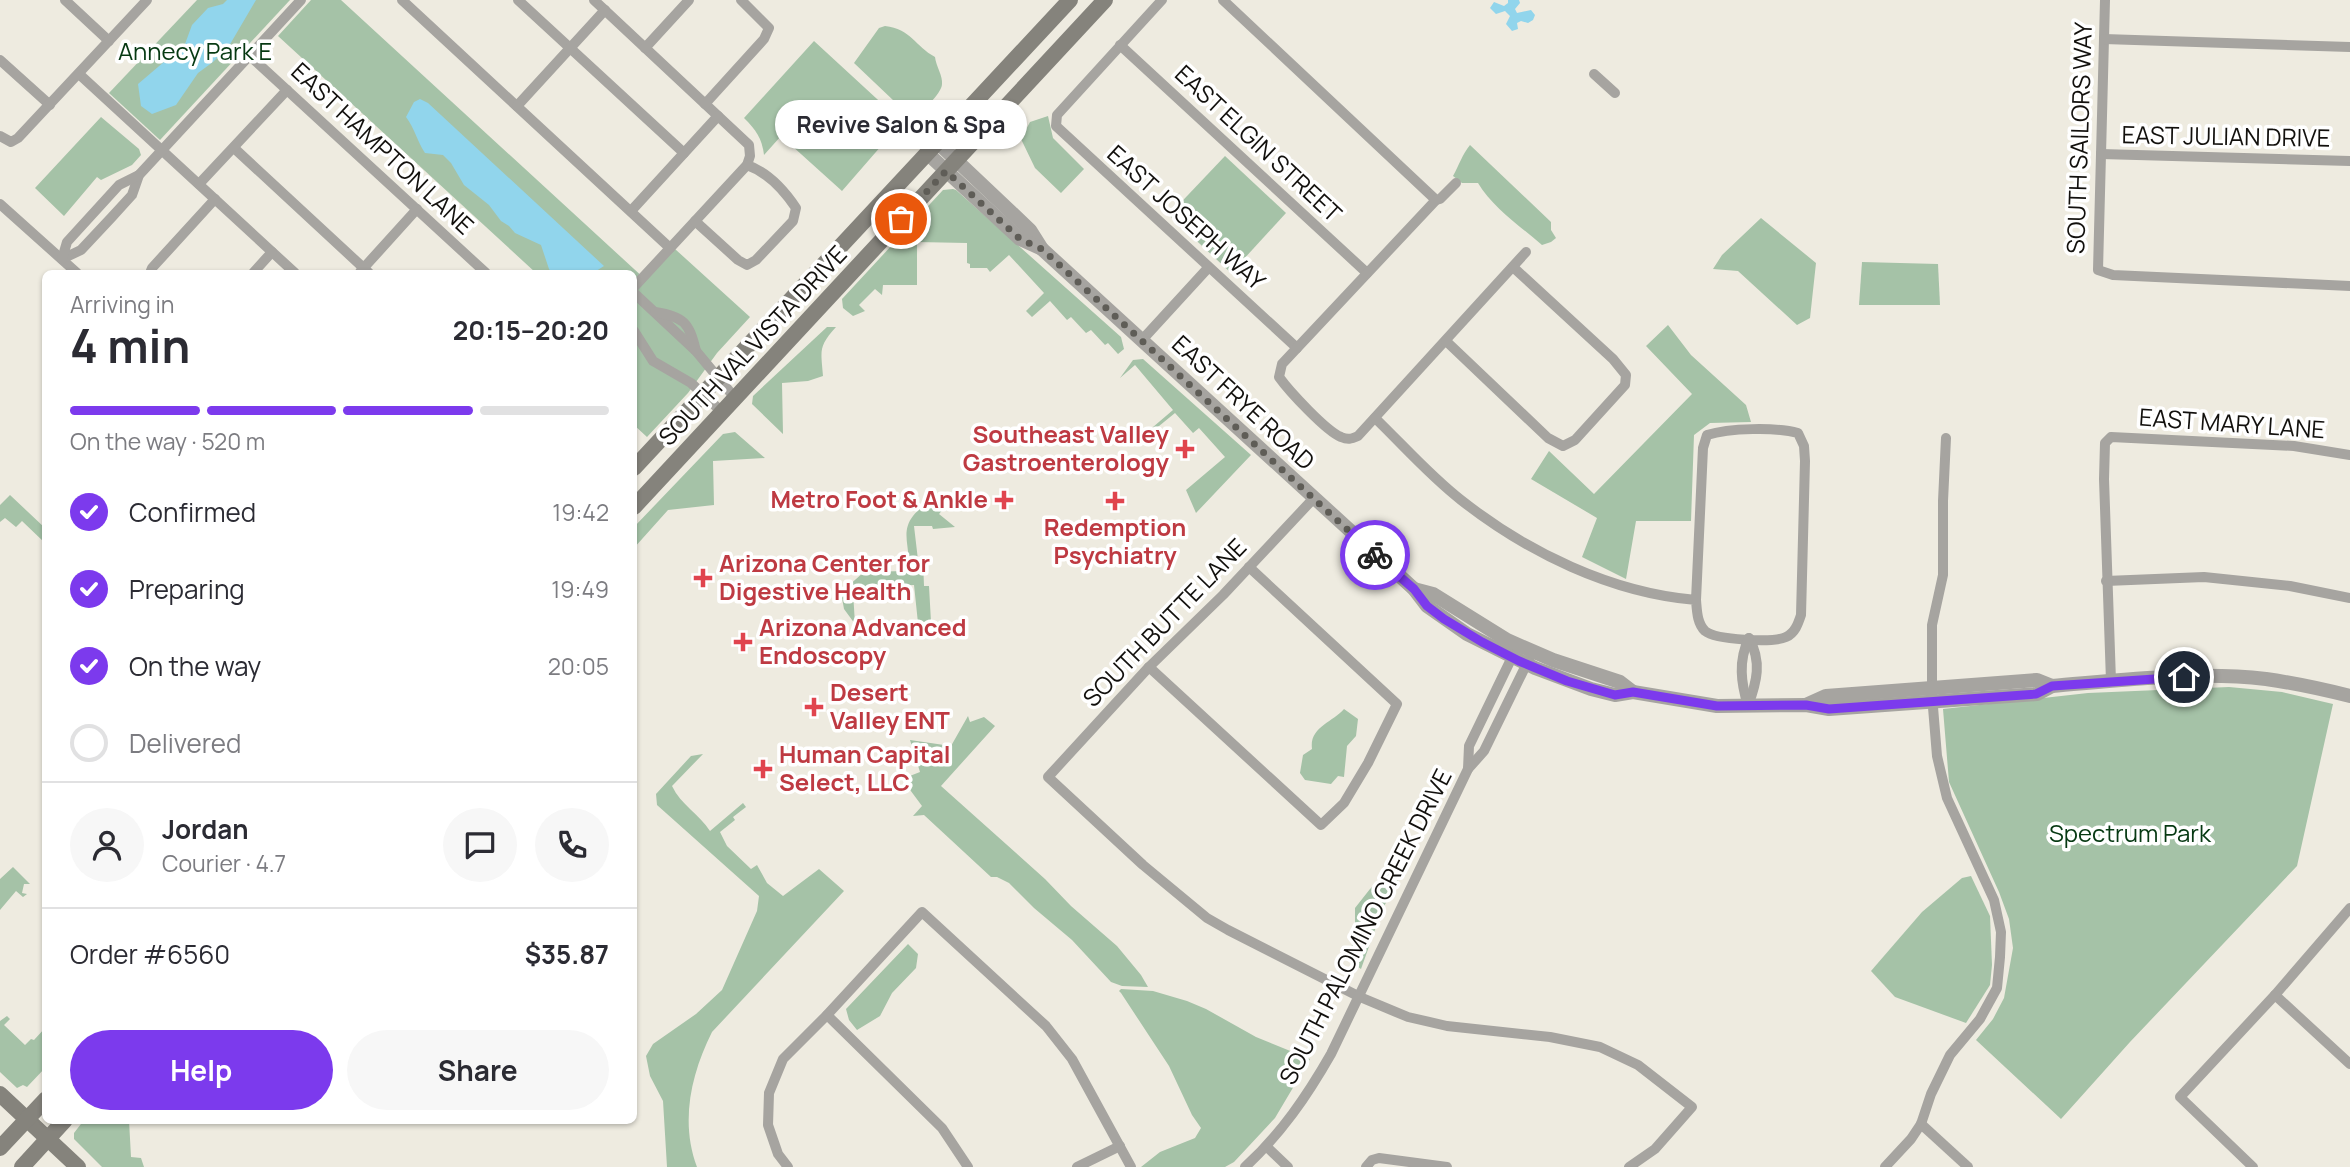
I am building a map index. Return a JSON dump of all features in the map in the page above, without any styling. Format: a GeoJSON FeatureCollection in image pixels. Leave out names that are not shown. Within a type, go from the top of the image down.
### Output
{"type":"FeatureCollection","features":[{"type":"Feature","properties":{"kind":"main road","name":"SOUTH VAL VISTA DRIVE"},"geometry":{"type":"LineString","coordinates":[[637,465],[1070,0]]}},
{"type":"Feature","properties":{"kind":"main road"},"geometry":{"type":"LineString","coordinates":[[1082,26],[1090,0]]}},
{"type":"Feature","properties":{"kind":"main road","name":"SOUTH VAL VISTA DRIVE"},"geometry":{"type":"LineString","coordinates":[[637,504],[1105,0]]}},
{"type":"Feature","properties":{"kind":"main road"},"geometry":{"type":"LineString","coordinates":[[0,1094],[78,1167]]}},
{"type":"Feature","properties":{"kind":"main road"},"geometry":{"type":"LineString","coordinates":[[42,1103],[2,1141],[29,1165],[61,1124]]}},
{"type":"Feature","properties":{"kind":"street"},"geometry":{"type":"LineString","coordinates":[[65,0],[109,41]]}},
{"type":"Feature","properties":{"kind":"street"},"geometry":{"type":"LineString","coordinates":[[0,136],[11,142],[18,138],[147,0]]}},
{"type":"Feature","properties":{"kind":"street"},"geometry":{"type":"LineString","coordinates":[[402,0],[670,248]]}},
{"type":"Feature","properties":{"kind":"street"},"geometry":{"type":"LineString","coordinates":[[518,0],[684,153]]}},
{"type":"Feature","properties":{"kind":"street"},"geometry":{"type":"LineString","coordinates":[[594,0],[749,145],[747,165],[637,284]]}},
{"type":"Feature","properties":{"kind":"street"},"geometry":{"type":"LineString","coordinates":[[645,48],[689,0]]}},
{"type":"Feature","properties":{"kind":"street"},"geometry":{"type":"LineString","coordinates":[[705,104],[764,39],[769,28],[741,0]]}},
{"type":"Feature","properties":{"kind":"street"},"geometry":{"type":"LineString","coordinates":[[1120,45],[1162,0]]}},
{"type":"Feature","properties":{"kind":"street"},"geometry":{"type":"LineString","coordinates":[[1223,0],[1436,200]]}},
{"type":"Feature","properties":{"kind":"street","name":"SOUTH SAILORS WAY"},"geometry":{"type":"LineString","coordinates":[[2105,0],[2098,270],[2113,275],[2350,286]]}},
{"type":"Feature","properties":{"kind":"street"},"geometry":{"type":"LineString","coordinates":[[62,259],[67,242],[119,185],[139,175],[295,2]]}},
{"type":"Feature","properties":{"kind":"street"},"geometry":{"type":"LineString","coordinates":[[517,106],[605,10]]}},
{"type":"Feature","properties":{"kind":"street"},"geometry":{"type":"LineString","coordinates":[[2104,39],[2350,47]]}},
{"type":"Feature","properties":{"kind":"street","name":"EAST JOSEPH WAY"},"geometry":{"type":"LineString","coordinates":[[1120,45],[1057,115],[1056,126],[1297,348]]}},
{"type":"Feature","properties":{"kind":"street","name":"EAST ELGIN STREET"},"geometry":{"type":"LineString","coordinates":[[1120,45],[1367,273]]}},
{"type":"Feature","properties":{"kind":"street","name":"EAST HAMPTON LANE"},"geometry":{"type":"LineString","coordinates":[[250,55],[483,270]]}},
{"type":"Feature","properties":{"kind":"street"},"geometry":{"type":"LineString","coordinates":[[0,60],[50,105]]}},
{"type":"Feature","properties":{"kind":"street"},"geometry":{"type":"LineString","coordinates":[[79,74],[292,270]]}},
{"type":"Feature","properties":{"kind":"street"},"geometry":{"type":"LineString","coordinates":[[1594,74],[1615,93]]}},
{"type":"Feature","properties":{"kind":"street"},"geometry":{"type":"LineString","coordinates":[[199,184],[287,90]]}},
{"type":"Feature","properties":{"kind":"street"},"geometry":{"type":"LineString","coordinates":[[631,211],[718,116]]}},
{"type":"Feature","properties":{"kind":"street","name":"EAST FRYE ROAD"},"geometry":{"type":"LineString","coordinates":[[932,147],[1020,239],[1042,249],[1414,589],[1433,594],[1522,655],[1620,682],[1633,692],[1698,704],[1806,705],[1829,709],[1932,694],[2036,694],[2052,686],[2184,677],[2235,677],[2312,687],[2350,696]]}},
{"type":"Feature","properties":{"kind":"street"},"geometry":{"type":"LineString","coordinates":[[234,148],[363,270]]}},
{"type":"Feature","properties":{"kind":"street","name":"EAST JULIAN DRIVE"},"geometry":{"type":"LineString","coordinates":[[2101,155],[2350,161]]}},
{"type":"Feature","properties":{"kind":"street"},"geometry":{"type":"LineString","coordinates":[[695,221],[747,265],[756,260],[793,221],[796,208],[788,196],[760,170],[747,165]]}},
{"type":"Feature","properties":{"kind":"street"},"geometry":{"type":"LineString","coordinates":[[62,259],[81,250],[111,218],[132,195],[139,175]]}},
{"type":"Feature","properties":{"kind":"street"},"geometry":{"type":"LineString","coordinates":[[1456,183],[1436,200],[1282,364],[1279,377],[1287,389],[1338,436],[1349,440],[1358,436],[1526,252]]}},
{"type":"Feature","properties":{"kind":"street"},"geometry":{"type":"LineString","coordinates":[[151,270],[215,199]]}},
{"type":"Feature","properties":{"kind":"street"},"geometry":{"type":"LineString","coordinates":[[0,204],[73,270]]}},
{"type":"Feature","properties":{"kind":"street"},"geometry":{"type":"LineString","coordinates":[[365,270],[417,209]]}},
{"type":"Feature","properties":{"kind":"street"},"geometry":{"type":"LineString","coordinates":[[256,270],[272,252]]}},
{"type":"Feature","properties":{"kind":"street"},"geometry":{"type":"LineString","coordinates":[[1446,341],[1548,438],[1563,446],[1575,440],[1625,384],[1626,375],[1613,359],[1513,267]]}},
{"type":"Feature","properties":{"kind":"street"},"geometry":{"type":"LineString","coordinates":[[1142,340],[1208,268]]}},
{"type":"Feature","properties":{"kind":"street"},"geometry":{"type":"LineString","coordinates":[[637,296],[696,351],[735,398]]}},
{"type":"Feature","properties":{"kind":"street"},"geometry":{"type":"LineString","coordinates":[[637,336],[653,361],[686,379],[722,412]]}},
{"type":"Feature","properties":{"kind":"street"},"geometry":{"type":"LineString","coordinates":[[1375,418],[1458,498],[1516,537],[1598,578],[1672,598],[1696,600]]}},
{"type":"Feature","properties":{"kind":"street"},"geometry":{"type":"LineString","coordinates":[[1787,430],[1798,433],[1804,446],[1805,461],[1801,615],[1797,628],[1789,636],[1779,639],[1716,637],[1705,631],[1698,620],[1696,600],[1703,448],[1707,435],[1718,431],[1787,430]]}},
{"type":"Feature","properties":{"kind":"street","name":"EAST MARY LANE"},"geometry":{"type":"LineString","coordinates":[[2106,581],[2105,443],[2112,437],[2294,446],[2350,455]]}},
{"type":"Feature","properties":{"kind":"street"},"geometry":{"type":"LineString","coordinates":[[1885,1167],[1921,1124],[1931,1094],[1950,1055],[1980,1020],[1997,988],[2000,957],[2001,932],[1994,900],[1947,798],[1940,774],[1932,694],[1932,625],[1943,575],[1946,438]]}},
{"type":"Feature","properties":{"kind":"street","name":"SOUTH BUTTE LANE"},"geometry":{"type":"LineString","coordinates":[[1313,499],[1149,667],[1048,777],[1143,865],[1207,918],[1360,996]]}},
{"type":"Feature","properties":{"kind":"street"},"geometry":{"type":"LineString","coordinates":[[1149,667],[1321,825],[1344,803],[1368,763],[1396,704],[1249,567]]}},
{"type":"Feature","properties":{"kind":"street"},"geometry":{"type":"LineString","coordinates":[[2111,681],[2106,581],[2204,577],[2290,586],[2350,598]]}},
{"type":"Feature","properties":{"kind":"street"},"geometry":{"type":"LineString","coordinates":[[1748,706],[1757,673],[1757,653],[1749,638]]}},
{"type":"Feature","properties":{"kind":"street","name":"SOUTH PALOMINO CREEK DRIVE"},"geometry":{"type":"LineString","coordinates":[[1468,769],[1469,746],[1522,655]]}},
{"type":"Feature","properties":{"kind":"street","name":"SOUTH PALOMINO CREEK DRIVE"},"geometry":{"type":"LineString","coordinates":[[1245,1167],[1267,1147],[1310,1091],[1360,996],[1468,769],[1484,751],[1522,655]]}},
{"type":"Feature","properties":{"kind":"street"},"geometry":{"type":"LineString","coordinates":[[2253,1167],[2180,1097],[2346,924],[2350,908]]}},
{"type":"Feature","properties":{"kind":"street"},"geometry":{"type":"LineString","coordinates":[[788,1167],[778,1154],[768,1125],[769,1093],[783,1059],[922,912],[1046,1026],[1072,1059],[1130,1167]]}},
{"type":"Feature","properties":{"kind":"street"},"geometry":{"type":"LineString","coordinates":[[2275,995],[2350,1064]]}},
{"type":"Feature","properties":{"kind":"street"},"geometry":{"type":"LineString","coordinates":[[1360,996],[1408,1017],[1447,1026],[1550,1037],[1600,1047],[1638,1065],[1692,1107],[1655,1149],[1629,1167]]}},
{"type":"Feature","properties":{"kind":"street"},"geometry":{"type":"LineString","coordinates":[[827,1015],[933,1118],[968,1167]]}},
{"type":"Feature","properties":{"kind":"street"},"geometry":{"type":"LineString","coordinates":[[1921,1124],[1968,1167]]}},
{"type":"Feature","properties":{"kind":"street"},"geometry":{"type":"LineString","coordinates":[[1077,1167],[1120,1146]]}},
{"type":"Feature","properties":{"kind":"street"},"geometry":{"type":"LineString","coordinates":[[1267,1147],[1288,1167]]}},
{"type":"Feature","properties":{"kind":"street"},"geometry":{"type":"LineString","coordinates":[[1369,1163],[1379,1158],[1447,1167]]}},
{"type":"Feature","properties":{"kind":"green space","name":"Annecy Park E"},"geometry":{"type":"Polygon","coordinates":[[[197,0],[290,0],[160,140],[109,93],[197,0]]]}},
{"type":"Feature","properties":{"kind":"green space"},"geometry":{"type":"Polygon","coordinates":[[[311,0],[341,0],[635,270],[533,270],[278,36],[311,0]]]}},
{"type":"Feature","properties":{"kind":"green space"},"geometry":{"type":"Polygon","coordinates":[[[885,26],[907,34],[935,57],[941,88],[914,120],[854,63],[879,28],[885,26]]]}},
{"type":"Feature","properties":{"kind":"green space"},"geometry":{"type":"Polygon","coordinates":[[[814,41],[902,122],[842,191],[781,136],[764,155],[758,135],[744,118],[814,41]]]}},
{"type":"Feature","properties":{"kind":"green space"},"geometry":{"type":"Polygon","coordinates":[[[1048,116],[1053,138],[1084,169],[1061,193],[1035,168],[1021,139],[1030,122],[1048,116]]]}},
{"type":"Feature","properties":{"kind":"green space"},"geometry":{"type":"Polygon","coordinates":[[[101,117],[139,149],[141,155],[132,165],[101,180],[97,177],[64,216],[35,188],[101,117]]]}},
{"type":"Feature","properties":{"kind":"green space"},"geometry":{"type":"Polygon","coordinates":[[[1470,145],[1551,222],[1551,230],[1556,238],[1542,245],[1499,208],[1478,183],[1462,183],[1453,176],[1470,145]]]}},
{"type":"Feature","properties":{"kind":"green space"},"geometry":{"type":"Polygon","coordinates":[[[1225,156],[1286,213],[1231,273],[1169,215],[1225,156]]]}},
{"type":"Feature","properties":{"kind":"green space"},"geometry":{"type":"Polygon","coordinates":[[[953,189],[1121,337],[1124,349],[1118,354],[1091,330],[1086,333],[1071,317],[1067,320],[1050,301],[1032,317],[1026,311],[1044,293],[1009,255],[990,272],[987,268],[970,268],[967,263],[967,243],[917,242],[917,285],[883,285],[882,295],[875,289],[859,305],[865,311],[853,316],[843,308],[842,299],[943,190],[953,189]]]}},
{"type":"Feature","properties":{"kind":"green space"},"geometry":{"type":"Polygon","coordinates":[[[1761,218],[1816,263],[1810,318],[1797,325],[1738,271],[1713,269],[1722,255],[1761,218]]]}},
{"type":"Feature","properties":{"kind":"green space"},"geometry":{"type":"Polygon","coordinates":[[[675,249],[750,317],[717,353],[688,393],[647,437],[637,428],[637,272],[646,280],[675,249]]]}},
{"type":"Feature","properties":{"kind":"green space"},"geometry":{"type":"Polygon","coordinates":[[[1862,262],[1938,264],[1940,305],[1859,305],[1862,262]]]}},
{"type":"Feature","properties":{"kind":"green space"},"geometry":{"type":"Polygon","coordinates":[[[1668,325],[1691,355],[1746,405],[1751,422],[1710,423],[1694,435],[1691,521],[1636,521],[1626,579],[1582,557],[1597,518],[1531,479],[1549,451],[1594,494],[1692,394],[1646,346],[1668,325]]]}},
{"type":"Feature","properties":{"kind":"green space"},"geometry":{"type":"Polygon","coordinates":[[[827,327],[836,327],[822,349],[823,376],[808,381],[782,383],[783,434],[752,404],[753,396],[827,327]]]}},
{"type":"Feature","properties":{"kind":"green space"},"geometry":{"type":"Polygon","coordinates":[[[1143,359],[1251,455],[1196,513],[1186,490],[1225,457],[1199,428],[1193,433],[1175,413],[1148,435],[1146,433],[1173,410],[1135,365],[1120,378],[1133,360],[1143,359]]]}},
{"type":"Feature","properties":{"kind":"green space"},"geometry":{"type":"Polygon","coordinates":[[[735,432],[765,458],[713,461],[714,505],[668,510],[637,545],[637,524],[723,434],[735,432]]]}},
{"type":"Feature","properties":{"kind":"green space"},"geometry":{"type":"Polygon","coordinates":[[[10,495],[42,525],[42,540],[22,521],[16,527],[5,518],[0,522],[0,505],[10,495]]]}},
{"type":"Feature","properties":{"kind":"green space"},"geometry":{"type":"Polygon","coordinates":[[[938,502],[945,507],[939,514],[955,527],[933,529],[932,526],[914,526],[918,560],[923,560],[924,586],[929,586],[931,622],[918,623],[914,585],[882,586],[881,591],[853,592],[855,624],[844,609],[842,598],[847,587],[864,572],[905,571],[908,564],[909,523],[921,508],[938,502]]]}},
{"type":"Feature","properties":{"kind":"green space","name":"Spectrum Park"},"geometry":{"type":"Polygon","coordinates":[[[2229,687],[2282,692],[2333,704],[2297,866],[2061,1119],[1976,1040],[1993,1019],[2004,998],[2013,948],[2009,919],[1999,892],[1949,782],[1943,709],[2088,693],[2229,687]]]}},
{"type":"Feature","properties":{"kind":"green space"},"geometry":{"type":"Polygon","coordinates":[[[1344,709],[1358,719],[1356,736],[1347,746],[1344,777],[1338,776],[1331,784],[1305,780],[1300,773],[1303,755],[1312,749],[1312,741],[1318,730],[1344,709]]]}},
{"type":"Feature","properties":{"kind":"green space"},"geometry":{"type":"Polygon","coordinates":[[[968,716],[970,722],[984,717],[995,726],[941,786],[1117,946],[1148,987],[1122,986],[1111,982],[1072,940],[1009,883],[991,877],[924,815],[913,816],[922,806],[902,779],[920,772],[910,740],[951,746],[968,716]]]}},
{"type":"Feature","properties":{"kind":"green space"},"geometry":{"type":"Polygon","coordinates":[[[703,754],[672,786],[680,799],[710,831],[743,803],[746,807],[720,832],[727,846],[751,869],[757,865],[767,883],[783,896],[819,869],[844,891],[712,1032],[698,1064],[690,1098],[689,1133],[697,1167],[667,1167],[663,1101],[650,1076],[646,1056],[653,1044],[696,1014],[722,990],[757,911],[759,896],[657,805],[656,794],[691,756],[703,754]]]}},
{"type":"Feature","properties":{"kind":"green space"},"geometry":{"type":"Polygon","coordinates":[[[1409,860],[1382,910],[1361,969],[1347,959],[1355,936],[1355,908],[1396,863],[1409,860]]]}},
{"type":"Feature","properties":{"kind":"green space"},"geometry":{"type":"Polygon","coordinates":[[[13,867],[30,884],[24,884],[22,893],[27,894],[23,897],[16,891],[0,910],[0,879],[13,867]]]}},
{"type":"Feature","properties":{"kind":"green space"},"geometry":{"type":"Polygon","coordinates":[[[1971,876],[1990,916],[1992,965],[1990,985],[1966,1023],[1895,997],[1871,971],[1922,912],[1962,878],[1971,876]]]}},
{"type":"Feature","properties":{"kind":"green space"},"geometry":{"type":"Polygon","coordinates":[[[908,944],[918,954],[916,968],[892,993],[880,1016],[857,1030],[849,1020],[846,1009],[908,944]]]}},
{"type":"Feature","properties":{"kind":"green space"},"geometry":{"type":"Polygon","coordinates":[[[1119,991],[1153,991],[1187,1001],[1256,1037],[1310,1059],[1275,1118],[1234,1162],[1225,1167],[1141,1167],[1160,1152],[1195,1138],[1201,1128],[1169,1066],[1119,991]]]}},
{"type":"Feature","properties":{"kind":"green space"},"geometry":{"type":"Polygon","coordinates":[[[7,1016],[10,1019],[4,1025],[25,1045],[42,1031],[42,1071],[27,1087],[23,1085],[17,1088],[0,1072],[0,1021],[7,1016]]]}},
{"type":"Feature","properties":{"kind":"green space"},"geometry":{"type":"Polygon","coordinates":[[[81,1124],[129,1124],[131,1157],[141,1158],[144,1167],[102,1167],[74,1139],[74,1133],[81,1124]]]}},
{"type":"Feature","properties":{"kind":"water"},"geometry":{"type":"Polygon","coordinates":[[[227,0],[256,0],[229,46],[198,73],[176,105],[152,114],[141,106],[138,84],[185,44],[192,25],[208,8],[223,4],[227,0]]]}},
{"type":"Feature","properties":{"kind":"water"},"geometry":{"type":"Polygon","coordinates":[[[1508,0],[1519,0],[1520,3],[1515,9],[1517,13],[1531,10],[1535,15],[1533,20],[1517,23],[1518,29],[1512,31],[1506,24],[1510,16],[1505,11],[1496,14],[1490,8],[1494,2],[1504,6],[1508,0]]]}},
{"type":"Feature","properties":{"kind":"water"},"geometry":{"type":"Polygon","coordinates":[[[420,99],[428,103],[604,266],[598,270],[550,270],[541,245],[515,233],[501,221],[489,205],[464,185],[443,155],[425,153],[406,117],[414,102],[420,99]]]}},
{"type":"Feature","properties":{"kind":"way so far"},"geometry":{"type":"LineString","coordinates":[[901,219],[946,171],[1020,239],[1042,249],[1375,555]]}},
{"type":"Feature","properties":{"kind":"place","name":"Revive Salon & Spa"},"geometry":{"type":"Point","coordinates":[901,219]}},
{"type":"Feature","properties":{"kind":"place","name":"Southeast Valley Gastroenterology"},"geometry":{"type":"Point","coordinates":[1185,449]}},
{"type":"Feature","properties":{"kind":"place","name":"Metro Foot & Ankle"},"geometry":{"type":"Point","coordinates":[1004,500]}},
{"type":"Feature","properties":{"kind":"place","name":"Redemption Psychiatry"},"geometry":{"type":"Point","coordinates":[1115,501]}},
{"type":"Feature","properties":{"kind":"place","name":"Arizona Center for Digestive Health"},"geometry":{"type":"Point","coordinates":[703,578]}},
{"type":"Feature","properties":{"kind":"place","name":"Arizona Advanced Endoscopy"},"geometry":{"type":"Point","coordinates":[743,642]}},
{"type":"Feature","properties":{"kind":"place","name":"Desert Valley ENT"},"geometry":{"type":"Point","coordinates":[814,707]}},
{"type":"Feature","properties":{"kind":"place","name":"Human Capital Select, LLC"},"geometry":{"type":"Point","coordinates":[763,769]}},
{"type":"Feature","properties":{"kind":"route"},"geometry":{"type":"LineString","coordinates":[[1375,555],[1414,589],[1427,606],[1467,634],[1550,674],[1615,695],[1633,692],[1717,706],[1806,705],[1829,709],[2036,694],[2052,686],[2184,677]]}}]}
